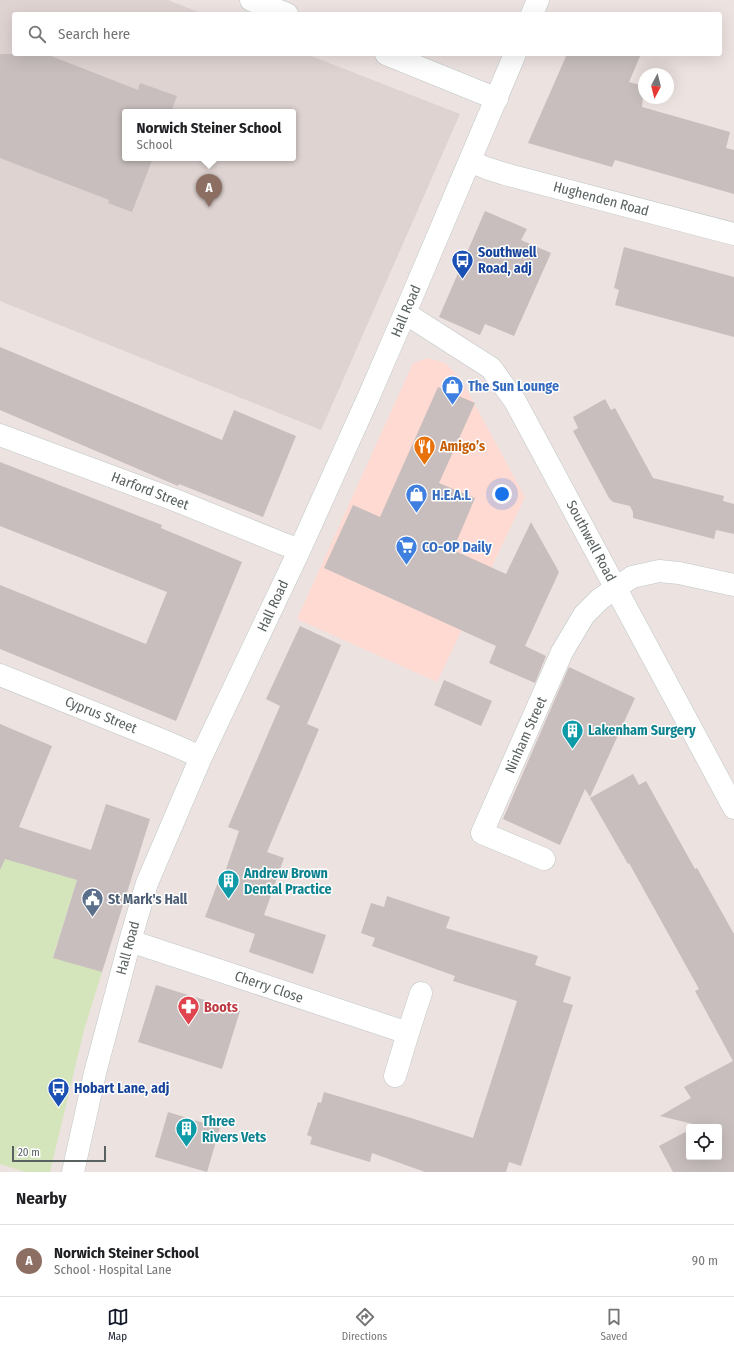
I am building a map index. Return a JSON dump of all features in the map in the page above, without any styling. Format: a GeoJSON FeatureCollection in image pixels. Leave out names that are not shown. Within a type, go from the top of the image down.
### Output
{"type":"FeatureCollection","features":[{"type":"Feature","properties":{"kind":"street"},"geometry":{"type":"LineString","coordinates":[[252,0],[281,12]]}},
{"type":"Feature","properties":{"kind":"street"},"geometry":{"type":"LineString","coordinates":[[533,12],[538,0]]}},
{"type":"Feature","properties":{"kind":"street"},"geometry":{"type":"LineString","coordinates":[[391,56],[497,99]]}},
{"type":"Feature","properties":{"kind":"street","name":"Hall Road"},"geometry":{"type":"LineString","coordinates":[[73,1172],[95,1073],[130,940],[147,883],[201,756],[300,549],[405,313],[514,56]]}},
{"type":"Feature","properties":{"kind":"street","name":"Hughenden Road"},"geometry":{"type":"LineString","coordinates":[[470,161],[505,174],[734,234]]}},
{"type":"Feature","properties":{"kind":"street","name":"Southwell Road"},"geometry":{"type":"LineString","coordinates":[[405,313],[491,368],[515,401],[734,808]]}},
{"type":"Feature","properties":{"kind":"street","name":"Harford Street"},"geometry":{"type":"LineString","coordinates":[[0,435],[175,500],[286,545],[300,549]]}},
{"type":"Feature","properties":{"kind":"street"},"geometry":{"type":"LineString","coordinates":[[616,588],[632,577],[659,571],[685,574],[734,585]]}},
{"type":"Feature","properties":{"kind":"street","name":"Ninham Street"},"geometry":{"type":"LineString","coordinates":[[544,860],[482,833],[562,652],[584,615],[600,599],[616,588]]}},
{"type":"Feature","properties":{"kind":"street","name":"Cyprus Street"},"geometry":{"type":"LineString","coordinates":[[0,675],[201,756]]}},
{"type":"Feature","properties":{"kind":"street","name":"Cherry Close"},"geometry":{"type":"LineString","coordinates":[[130,940],[408,1033]]}},
{"type":"Feature","properties":{"kind":"street"},"geometry":{"type":"LineString","coordinates":[[395,1076],[421,993]]}},
{"type":"Feature","properties":{"kind":"shaded area"},"geometry":{"type":"Polygon","coordinates":[[[0,0],[168,0],[198,12],[12,12],[12,56],[311,56],[460,114],[321,430],[0,301],[0,0]]]}},
{"type":"Feature","properties":{"kind":"shaded area"},"geometry":{"type":"Polygon","coordinates":[[[428,358],[445,363],[461,379],[525,497],[437,682],[297,619],[413,363],[428,358]]]}},
{"type":"Feature","properties":{"kind":"green space"},"geometry":{"type":"Polygon","coordinates":[[[0,857],[77,880],[53,957],[102,972],[84,1030],[50,1172],[25,1172],[0,1164],[0,857]]]}},
{"type":"Feature","properties":{"kind":"building"},"geometry":{"type":"Polygon","coordinates":[[[0,54],[12,54],[12,56],[51,56],[138,90],[140,83],[177,96],[172,109],[122,109],[122,161],[152,161],[132,212],[108,203],[109,200],[0,158],[0,54]]]}},
{"type":"Feature","properties":{"kind":"building"},"geometry":{"type":"Polygon","coordinates":[[[566,56],[640,56],[629,82],[638,84],[638,104],[642,104],[642,107],[730,132],[726,148],[734,150],[734,194],[615,160],[612,167],[528,143],[566,56]]]}},
{"type":"Feature","properties":{"kind":"building"},"geometry":{"type":"Polygon","coordinates":[[[485,211],[527,229],[521,240],[551,253],[514,336],[485,324],[480,335],[439,317],[485,211]]]}},
{"type":"Feature","properties":{"kind":"building"},"geometry":{"type":"Polygon","coordinates":[[[624,247],[734,277],[734,337],[615,305],[619,290],[614,288],[624,247]]]}},
{"type":"Feature","properties":{"kind":"building"},"geometry":{"type":"Polygon","coordinates":[[[0,347],[222,440],[234,410],[296,436],[263,517],[179,484],[178,486],[0,410],[0,347]]]}},
{"type":"Feature","properties":{"kind":"building"},"geometry":{"type":"Polygon","coordinates":[[[438,387],[475,403],[439,483],[475,498],[453,550],[506,574],[531,522],[559,572],[525,646],[546,656],[535,683],[489,663],[496,646],[324,568],[353,505],[380,517],[438,387]]]}},
{"type":"Feature","properties":{"kind":"building"},"geometry":{"type":"Polygon","coordinates":[[[605,399],[611,410],[615,408],[653,478],[724,496],[723,501],[734,504],[734,534],[716,530],[714,539],[633,518],[633,512],[630,506],[613,502],[609,498],[573,431],[578,428],[573,417],[605,399]]]}},
{"type":"Feature","properties":{"kind":"building"},"geometry":{"type":"Polygon","coordinates":[[[0,462],[162,525],[161,528],[242,562],[176,721],[0,649],[0,585],[146,644],[167,592],[0,526],[0,462]]]}},
{"type":"Feature","properties":{"kind":"building"},"geometry":{"type":"Polygon","coordinates":[[[300,626],[341,645],[307,724],[319,729],[267,852],[284,858],[264,915],[326,935],[313,974],[249,952],[255,934],[205,917],[221,874],[224,875],[239,831],[228,827],[280,706],[266,699],[300,626]]]}},
{"type":"Feature","properties":{"kind":"building","name":"Lakenham Surgery"},"geometry":{"type":"Polygon","coordinates":[[[569,667],[635,698],[590,797],[585,789],[560,845],[503,819],[569,667]]]}},
{"type":"Feature","properties":{"kind":"building"},"geometry":{"type":"Polygon","coordinates":[[[444,680],[492,701],[481,726],[434,705],[444,680]]]}},
{"type":"Feature","properties":{"kind":"building","name":"St Mark's Hall"},"geometry":{"type":"Polygon","coordinates":[[[0,724],[52,746],[19,827],[91,850],[106,804],[150,819],[102,972],[53,958],[77,880],[5,859],[0,870],[0,724]]]}},
{"type":"Feature","properties":{"kind":"building"},"geometry":{"type":"Polygon","coordinates":[[[633,774],[639,785],[646,781],[695,869],[697,868],[734,934],[734,1172],[673,1172],[659,1146],[686,1132],[686,1160],[722,1160],[722,1124],[693,1124],[660,1116],[691,1098],[684,1087],[733,1061],[695,991],[699,989],[629,863],[628,864],[590,798],[633,774]]]}},
{"type":"Feature","properties":{"kind":"building"},"geometry":{"type":"Polygon","coordinates":[[[387,896],[450,917],[446,928],[538,956],[535,965],[571,977],[563,1002],[573,1005],[521,1166],[509,1162],[506,1172],[425,1172],[372,1153],[370,1162],[310,1144],[312,1137],[307,1135],[318,1102],[321,1103],[324,1092],[473,1138],[517,1001],[453,981],[455,976],[372,946],[375,938],[361,933],[371,903],[384,907],[387,896]]]}},
{"type":"Feature","properties":{"kind":"building","name":"Boots"},"geometry":{"type":"Polygon","coordinates":[[[156,985],[240,1011],[222,1069],[138,1042],[156,985]]]}},
{"type":"Feature","properties":{"kind":"building","name":"Three Rivers Vets"},"geometry":{"type":"Polygon","coordinates":[[[168,1112],[220,1128],[207,1172],[155,1157],[168,1112]]]}},
{"type":"Feature","properties":{"kind":"place","name":"Norwich Steiner School"},"geometry":{"type":"Point","coordinates":[209,207]}},
{"type":"Feature","properties":{"kind":"place","name":"Southwell Road, adj"},"geometry":{"type":"Point","coordinates":[462,280]}},
{"type":"Feature","properties":{"kind":"place","name":"The Sun Lounge"},"geometry":{"type":"Point","coordinates":[452,406]}},
{"type":"Feature","properties":{"kind":"place","name":"Amigo’s"},"geometry":{"type":"Point","coordinates":[424,466]}},
{"type":"Feature","properties":{"kind":"place","name":"H.E.A.L"},"geometry":{"type":"Point","coordinates":[417,514]}},
{"type":"Feature","properties":{"kind":"place","name":"CO-OP Daily"},"geometry":{"type":"Point","coordinates":[406,566]}},
{"type":"Feature","properties":{"kind":"place","name":"Lakenham Surgery"},"geometry":{"type":"Point","coordinates":[572,750]}},
{"type":"Feature","properties":{"kind":"place","name":"Andrew Brown Dental Practice"},"geometry":{"type":"Point","coordinates":[229,900]}},
{"type":"Feature","properties":{"kind":"place","name":"St Mark's Hall"},"geometry":{"type":"Point","coordinates":[92,918]}},
{"type":"Feature","properties":{"kind":"place","name":"Boots"},"geometry":{"type":"Point","coordinates":[189,1026]}},
{"type":"Feature","properties":{"kind":"place","name":"Hobart Lane, adj"},"geometry":{"type":"Point","coordinates":[59,1108]}},
{"type":"Feature","properties":{"kind":"place","name":"Three Rivers Vets"},"geometry":{"type":"Point","coordinates":[186,1148]}}]}
